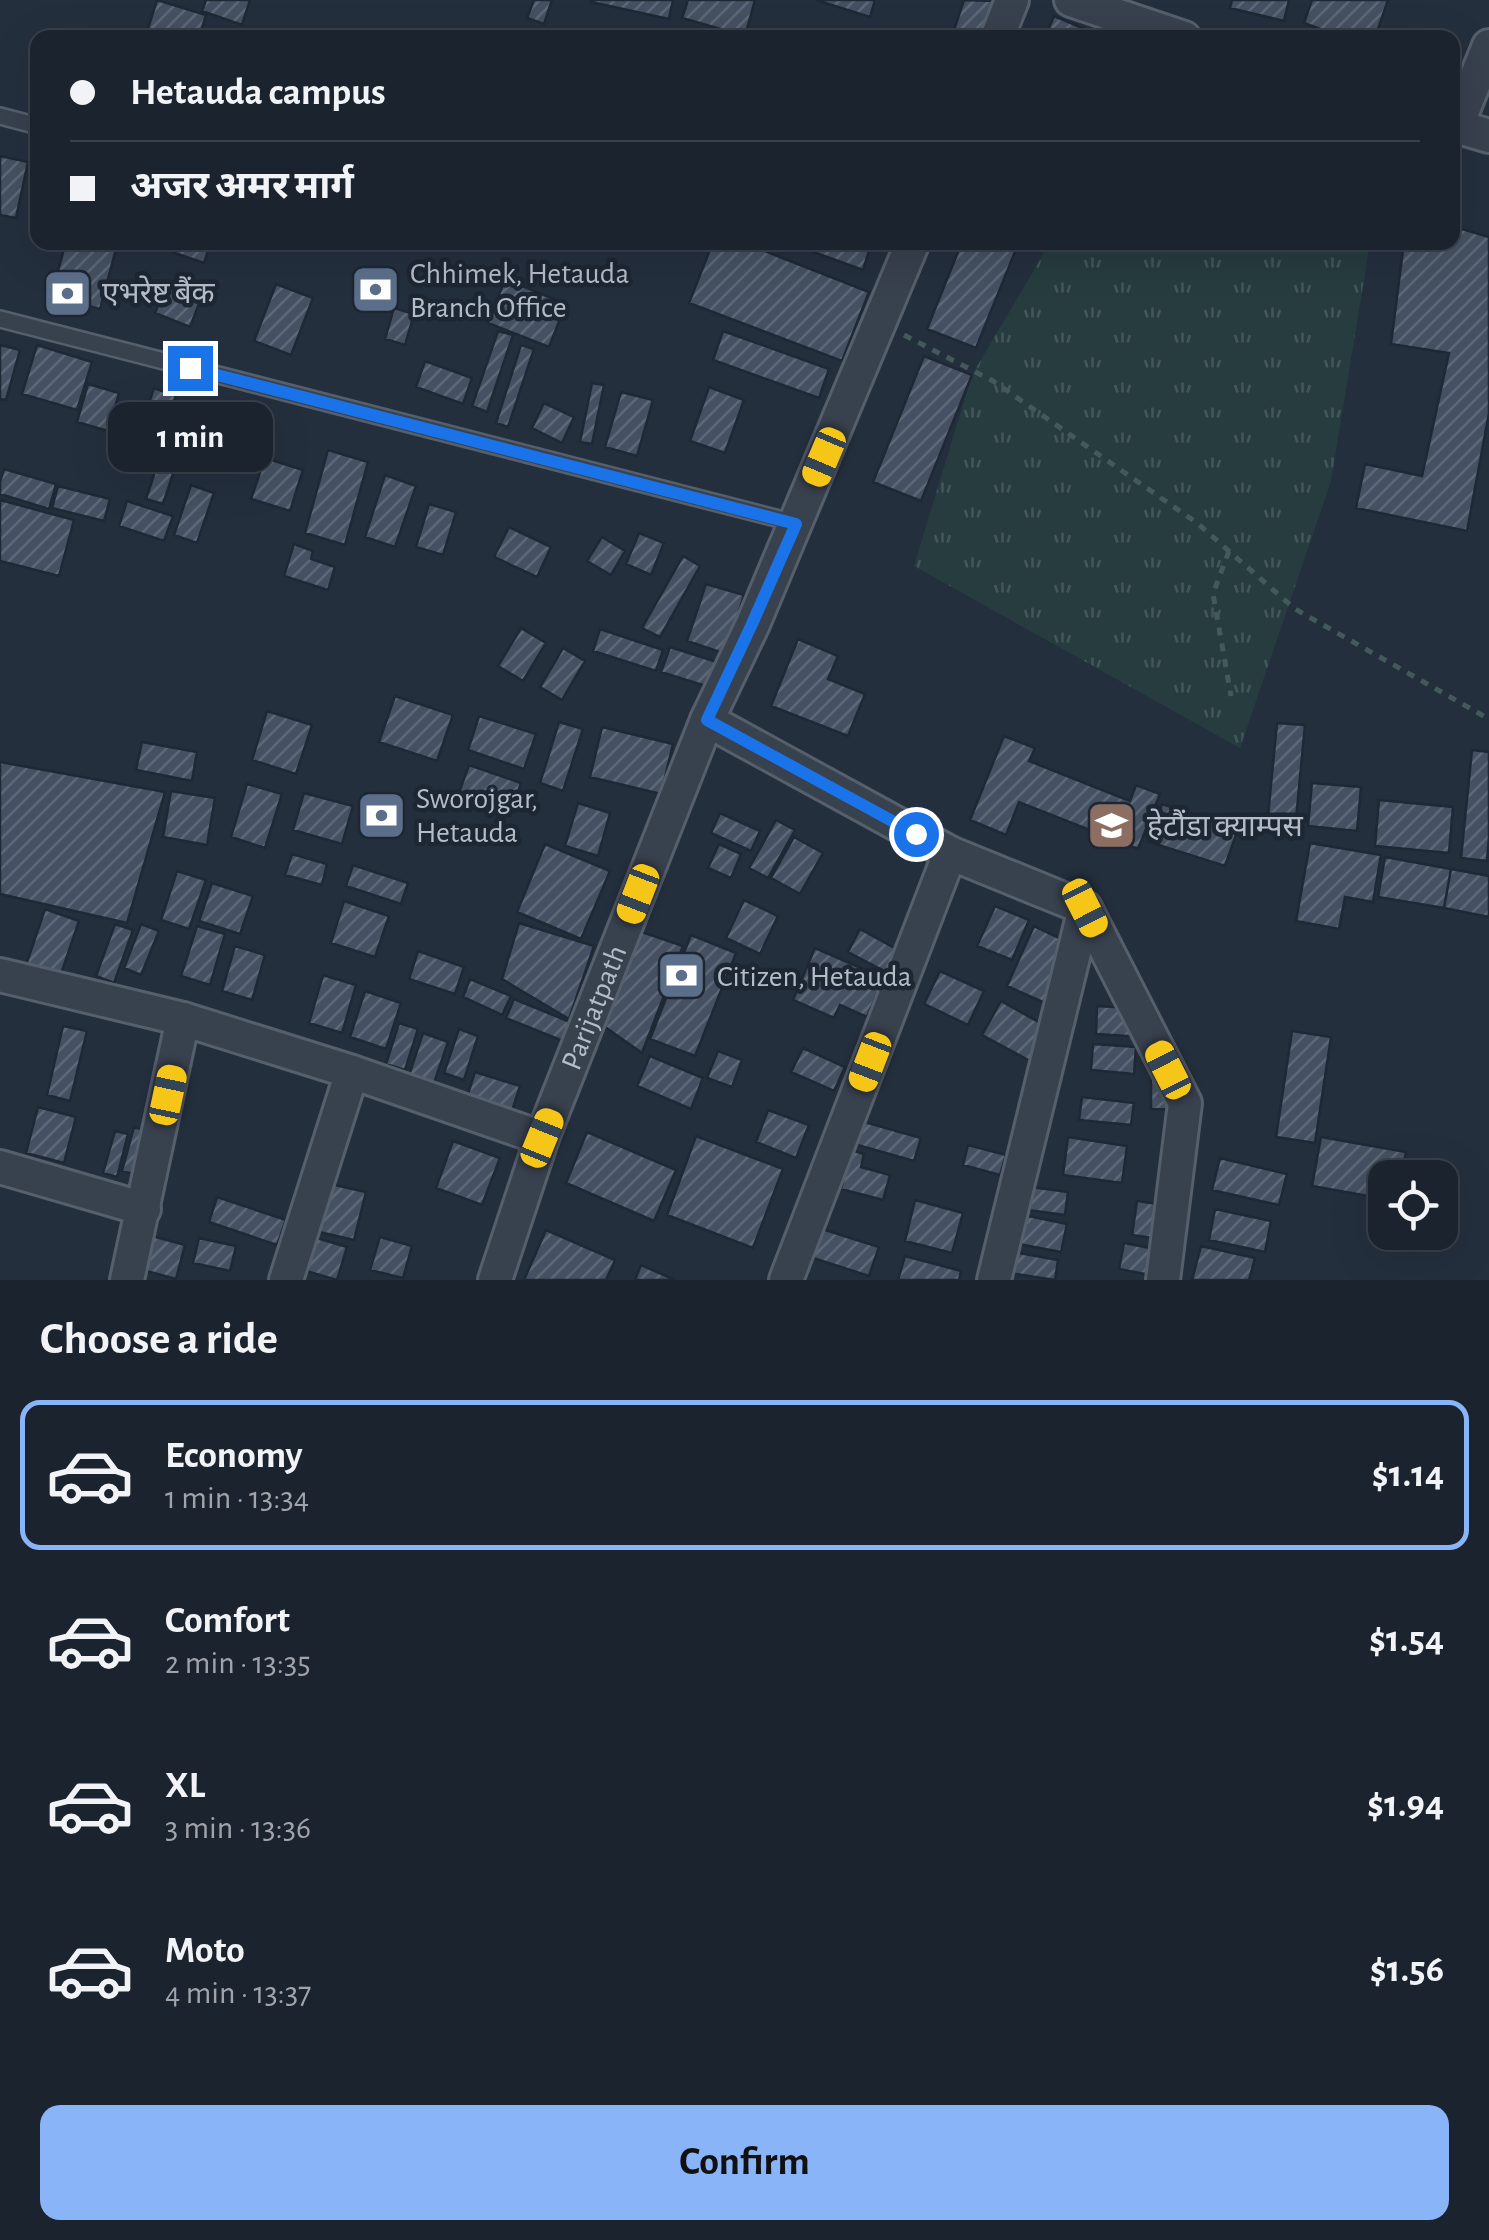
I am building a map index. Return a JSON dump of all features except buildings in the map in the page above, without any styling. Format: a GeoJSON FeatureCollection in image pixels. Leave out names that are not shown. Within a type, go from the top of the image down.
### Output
{"type":"FeatureCollection","features":[{"type":"Feature","properties":{"kind":"street"},"geometry":{"type":"LineString","coordinates":[[1000,30],[1012,0]]}},
{"type":"Feature","properties":{"kind":"street"},"geometry":{"type":"LineString","coordinates":[[1071,0],[1160,30]]}},
{"type":"Feature","properties":{"kind":"street"},"geometry":{"type":"LineString","coordinates":[[1460,112],[1489,46]]}},
{"type":"Feature","properties":{"kind":"street"},"geometry":{"type":"LineString","coordinates":[[1460,128],[1489,136]]}},
{"type":"Feature","properties":{"kind":"street","name":"Parijatpath"},"geometry":{"type":"LineString","coordinates":[[495,1280],[542,1138],[707,720],[796,524],[910,250]]}},
{"type":"Feature","properties":{"kind":"street"},"geometry":{"type":"LineString","coordinates":[[707,720],[950,853],[1085,908],[1185,1103],[1163,1280]]}},
{"type":"Feature","properties":{"kind":"street"},"geometry":{"type":"LineString","coordinates":[[786,1280],[950,853]]}},
{"type":"Feature","properties":{"kind":"street"},"geometry":{"type":"LineString","coordinates":[[994,1280],[1085,908]]}},
{"type":"Feature","properties":{"kind":"street"},"geometry":{"type":"LineString","coordinates":[[0,975],[183,1019],[542,1138]]}},
{"type":"Feature","properties":{"kind":"street"},"geometry":{"type":"LineString","coordinates":[[127,1280],[183,1019]]}},
{"type":"Feature","properties":{"kind":"street"},"geometry":{"type":"LineString","coordinates":[[286,1280],[352,1072]]}},
{"type":"Feature","properties":{"kind":"street"},"geometry":{"type":"LineString","coordinates":[[0,1167],[144,1209]]}},
{"type":"Feature","properties":{"kind":"lane"},"geometry":{"type":"LineString","coordinates":[[0,116],[30,124]]}},
{"type":"Feature","properties":{"kind":"lane"},"geometry":{"type":"LineString","coordinates":[[0,319],[796,524]]}},
{"type":"Feature","properties":{"kind":"path"},"geometry":{"type":"LineString","coordinates":[[880,323],[992,381],[1197,523],[1294,609],[1489,719]]}},
{"type":"Feature","properties":{"kind":"path"},"geometry":{"type":"LineString","coordinates":[[1228,551],[1212,594],[1231,696]]}},
{"type":"Feature","properties":{"kind":"green space"},"geometry":{"type":"Polygon","coordinates":[[[1046,250],[1369,250],[1331,481],[1240,748],[914,566],[972,375],[1046,250]]]}},
{"type":"Feature","properties":{"kind":"place","name":"Chhimek, Hetauda Branch Office"},"geometry":{"type":"Point","coordinates":[375,290]}},
{"type":"Feature","properties":{"kind":"place","name":"एभरेष्ट बैंक"},"geometry":{"type":"Point","coordinates":[67,293]}},
{"type":"Feature","properties":{"kind":"place","name":"Sworojgar, Hetauda"},"geometry":{"type":"Point","coordinates":[381,815]}},
{"type":"Feature","properties":{"kind":"place","name":"हेटौंडा क्याम्पस"},"geometry":{"type":"Point","coordinates":[1112,826]}},
{"type":"Feature","properties":{"kind":"place","name":"Citizen, Hetauda"},"geometry":{"type":"Point","coordinates":[682,976]}},
{"type":"Feature","properties":{"kind":"route"},"geometry":{"type":"LineString","coordinates":[[190,368],[796,524],[707,720],[916,834]]}}]}
